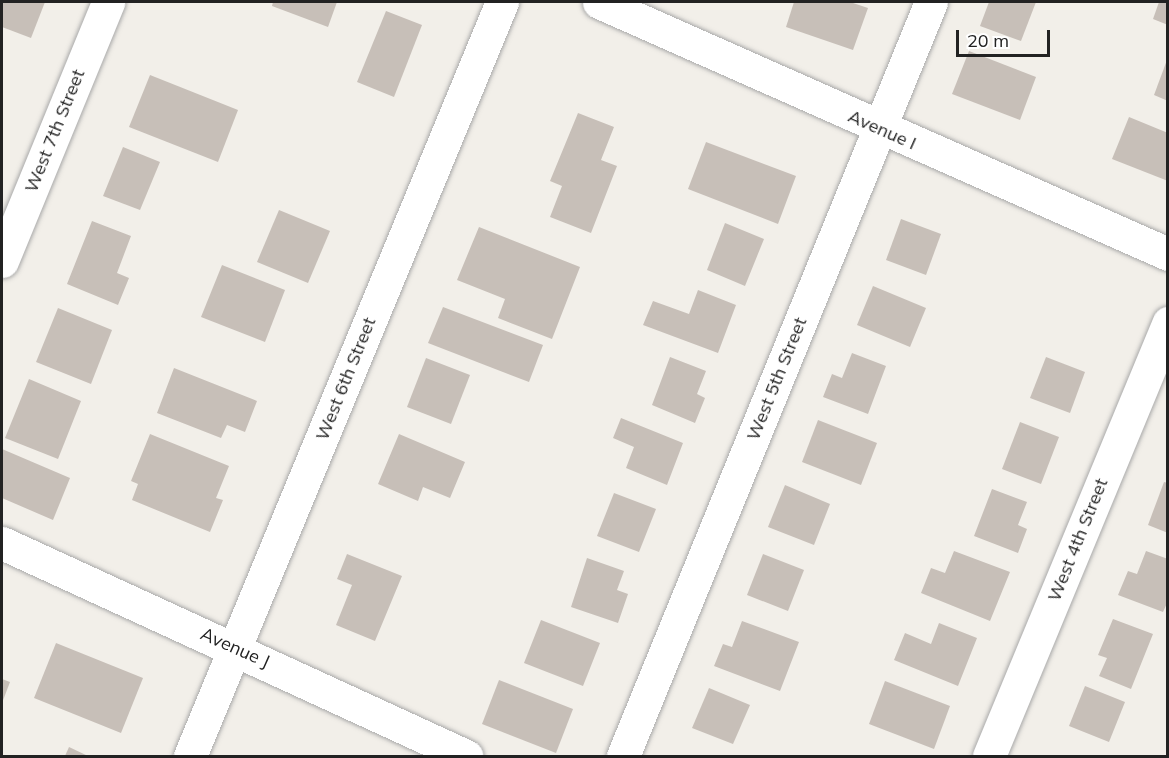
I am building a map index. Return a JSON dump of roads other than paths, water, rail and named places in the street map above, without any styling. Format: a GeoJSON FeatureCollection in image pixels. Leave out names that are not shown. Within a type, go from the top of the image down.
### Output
{"type":"FeatureCollection","features":[{"type":"Feature","properties":{"kind":"street","name":"West 7th Street"},"geometry":{"type":"LineString","coordinates":[[2,261],[108,2]]}},
{"type":"Feature","properties":{"kind":"street","name":"West 6th Street"},"geometry":{"type":"LineString","coordinates":[[190,756],[502,2]]}},
{"type":"Feature","properties":{"kind":"street","name":"Avenue I"},"geometry":{"type":"LineString","coordinates":[[599,2],[1167,254]]}},
{"type":"Feature","properties":{"kind":"street","name":"West 5th Street"},"geometry":{"type":"LineString","coordinates":[[623,756],[931,2]]}},
{"type":"Feature","properties":{"kind":"street","name":"West 4th Street"},"geometry":{"type":"LineString","coordinates":[[989,756],[1167,323]]}},
{"type":"Feature","properties":{"kind":"street","name":"Avenue J"},"geometry":{"type":"LineString","coordinates":[[2,543],[466,756]]}}]}
